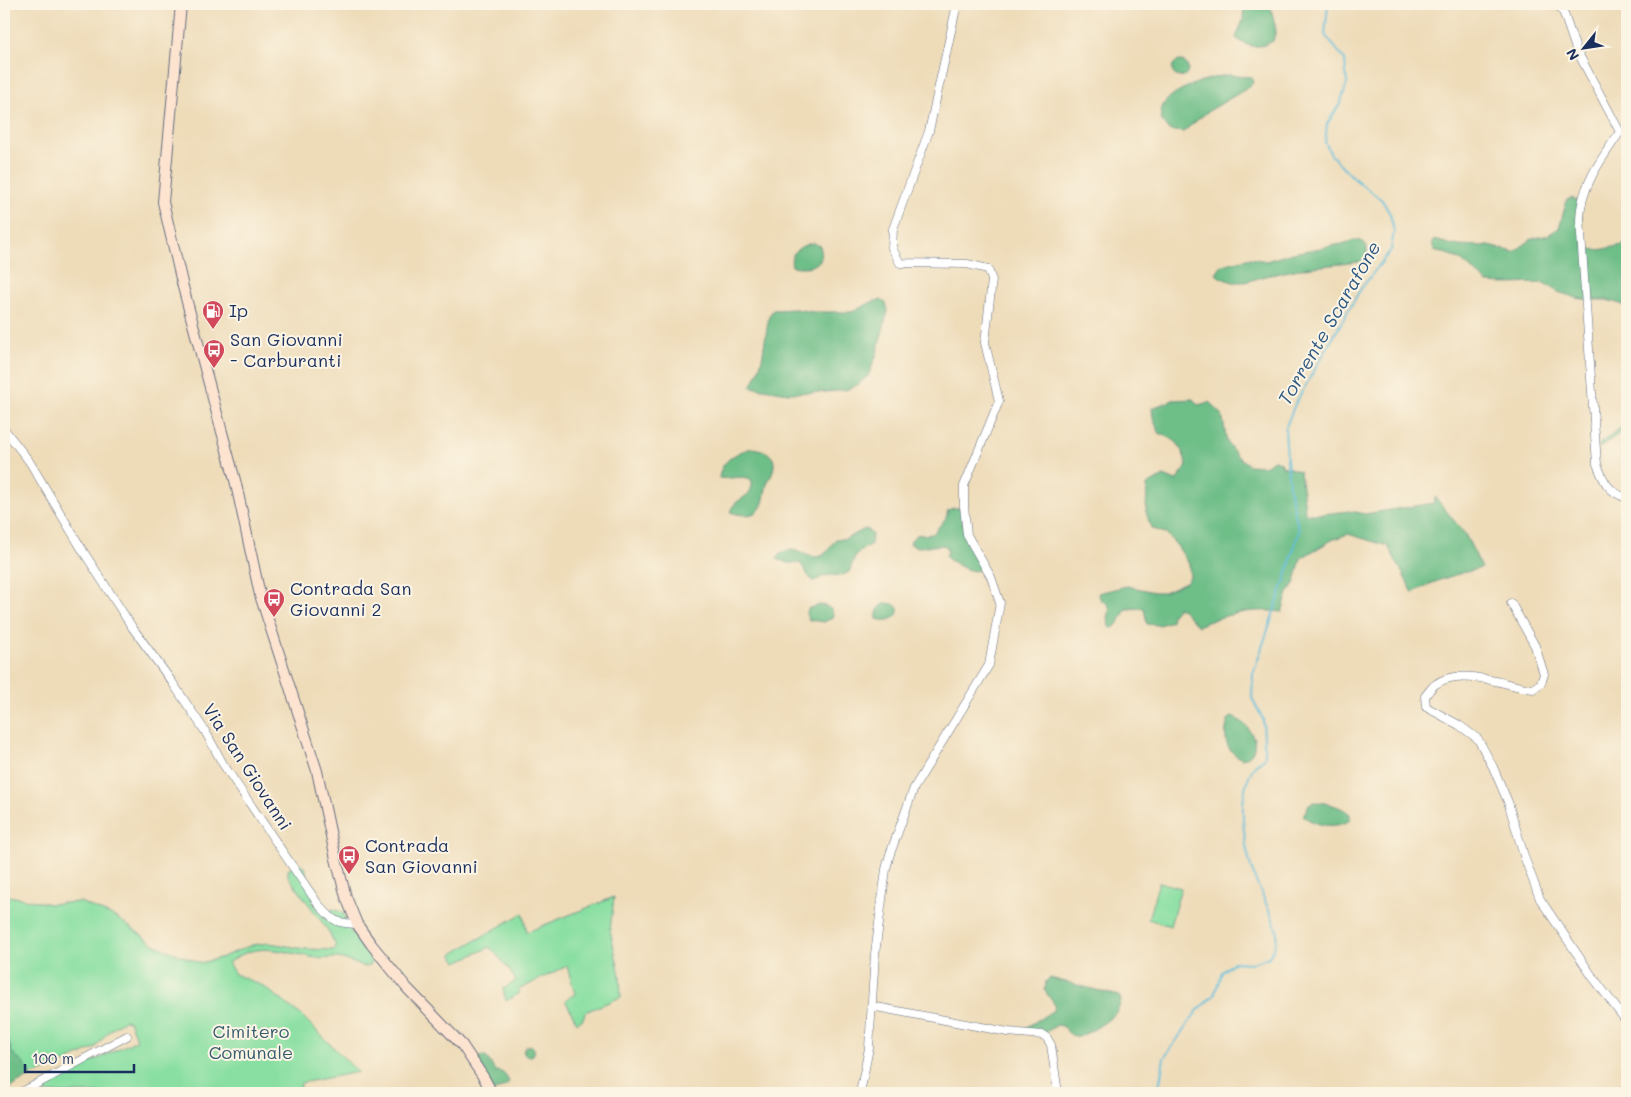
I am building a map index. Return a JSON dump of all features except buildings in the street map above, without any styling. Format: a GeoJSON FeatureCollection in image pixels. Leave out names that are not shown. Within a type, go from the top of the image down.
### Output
{"type":"FeatureCollection","features":[{"type":"Feature","properties":{"kind":"main road"},"geometry":{"type":"LineString","coordinates":[[181,4],[164,202],[183,287],[236,484],[260,595],[318,771],[336,859],[346,897],[358,924],[395,974],[462,1045],[492,1093]]}},
{"type":"Feature","properties":{"kind":"street"},"geometry":{"type":"LineString","coordinates":[[860,1093],[869,1048],[875,954],[886,869],[890,854],[914,788],[988,665],[1000,603],[991,577],[967,535],[964,506],[964,486],[999,401],[985,342],[992,280],[988,269],[967,264],[900,263],[892,248],[892,229],[929,131],[957,4]]}},
{"type":"Feature","properties":{"kind":"street"},"geometry":{"type":"LineString","coordinates":[[1558,4],[1564,14],[1576,49],[1620,132],[1601,160],[1585,191],[1580,209],[1580,220],[1597,464],[1604,483],[1617,495],[1627,498]]}},
{"type":"Feature","properties":{"kind":"street","name":"Via San Giovanni"},"geometry":{"type":"LineString","coordinates":[[4,429],[29,461],[83,551],[132,627],[183,698],[205,731],[223,764],[318,904],[333,920],[342,924],[358,924]]}},
{"type":"Feature","properties":{"kind":"street"},"geometry":{"type":"LineString","coordinates":[[1511,603],[1535,646],[1544,674],[1541,683],[1533,689],[1479,678],[1457,676],[1436,683],[1425,696],[1426,707],[1459,725],[1478,739],[1493,767],[1508,802],[1525,859],[1540,900],[1586,968],[1627,1022]]}},
{"type":"Feature","properties":{"kind":"street"},"geometry":{"type":"LineString","coordinates":[[871,1006],[1008,1032],[1043,1034],[1051,1044],[1058,1093]]}},
{"type":"Feature","properties":{"kind":"street"},"geometry":{"type":"LineString","coordinates":[[20,1093],[127,1036]]}},
{"type":"Feature","properties":{"kind":"street"},"geometry":{"type":"LineString","coordinates":[[1619,1093],[1627,1090]]}},
{"type":"Feature","properties":{"kind":"green space"},"geometry":{"type":"Polygon","coordinates":[[[1244,4],[1270,4],[1276,30],[1273,41],[1254,46],[1245,44],[1236,38],[1243,20],[1244,4]]]}},
{"type":"Feature","properties":{"kind":"green space"},"geometry":{"type":"Polygon","coordinates":[[[1177,61],[1183,61],[1188,66],[1186,75],[1177,77],[1172,72],[1172,66],[1177,61]]]}},
{"type":"Feature","properties":{"kind":"green space"},"geometry":{"type":"Polygon","coordinates":[[[1228,75],[1251,77],[1253,83],[1207,112],[1183,132],[1169,130],[1161,120],[1161,109],[1172,96],[1181,90],[1211,78],[1228,75]]]}},
{"type":"Feature","properties":{"kind":"green space"},"geometry":{"type":"Polygon","coordinates":[[[1571,198],[1580,201],[1584,246],[1589,249],[1600,250],[1627,245],[1627,306],[1607,300],[1577,298],[1558,292],[1544,283],[1488,283],[1462,261],[1434,250],[1432,242],[1435,240],[1452,245],[1489,246],[1514,252],[1532,239],[1548,235],[1559,228],[1567,200],[1571,198]]]}},
{"type":"Feature","properties":{"kind":"green space"},"geometry":{"type":"Polygon","coordinates":[[[1354,240],[1364,243],[1367,250],[1367,257],[1359,262],[1303,268],[1245,282],[1233,282],[1216,274],[1222,265],[1251,258],[1266,261],[1293,253],[1354,240]]]}},
{"type":"Feature","properties":{"kind":"green space"},"geometry":{"type":"Polygon","coordinates":[[[814,243],[820,246],[821,258],[818,262],[815,265],[804,267],[792,266],[791,261],[794,253],[805,245],[814,243]]]}},
{"type":"Feature","properties":{"kind":"green space"},"geometry":{"type":"Polygon","coordinates":[[[881,300],[886,303],[888,311],[876,356],[868,376],[857,385],[846,390],[788,393],[751,387],[762,359],[769,316],[773,310],[796,309],[813,312],[852,312],[874,301],[881,300]]]}},
{"type":"Feature","properties":{"kind":"green space"},"geometry":{"type":"Polygon","coordinates":[[[1193,399],[1198,405],[1209,402],[1222,414],[1227,442],[1238,457],[1249,465],[1264,466],[1274,460],[1281,462],[1282,466],[1300,471],[1305,514],[1349,511],[1365,514],[1434,503],[1435,497],[1465,534],[1482,568],[1437,581],[1413,593],[1388,546],[1348,534],[1332,540],[1301,558],[1295,582],[1288,593],[1282,612],[1260,611],[1239,613],[1218,618],[1198,626],[1178,607],[1172,614],[1171,621],[1159,625],[1147,624],[1144,608],[1126,609],[1118,624],[1113,628],[1109,627],[1108,617],[1110,609],[1107,603],[1101,600],[1098,593],[1127,586],[1154,592],[1164,592],[1186,582],[1190,577],[1189,564],[1178,547],[1167,534],[1151,528],[1146,512],[1147,485],[1164,476],[1176,481],[1187,466],[1179,445],[1159,433],[1153,418],[1152,408],[1173,400],[1193,399]]]}},
{"type":"Feature","properties":{"kind":"green space"},"geometry":{"type":"Polygon","coordinates":[[[1627,423],[1627,426],[1620,433],[1599,448],[1600,443],[1627,423]]]}},
{"type":"Feature","properties":{"kind":"green space"},"geometry":{"type":"Polygon","coordinates":[[[752,448],[767,452],[774,462],[763,503],[761,508],[749,515],[730,512],[732,507],[750,491],[752,480],[744,477],[719,478],[720,472],[731,458],[752,448]]]}},
{"type":"Feature","properties":{"kind":"green space"},"geometry":{"type":"Polygon","coordinates":[[[961,508],[965,537],[982,569],[969,570],[948,559],[946,556],[948,551],[945,545],[918,547],[910,544],[916,535],[933,534],[946,518],[948,510],[961,508]]]}},
{"type":"Feature","properties":{"kind":"green space"},"geometry":{"type":"Polygon","coordinates":[[[865,529],[869,530],[872,535],[871,544],[856,554],[849,572],[845,574],[823,576],[813,581],[800,563],[788,563],[777,559],[781,553],[792,550],[812,557],[818,557],[828,550],[836,539],[845,539],[865,529]]]}},
{"type":"Feature","properties":{"kind":"green space"},"geometry":{"type":"Polygon","coordinates":[[[886,603],[897,607],[897,614],[890,620],[877,619],[879,610],[886,603]]]}},
{"type":"Feature","properties":{"kind":"green space"},"geometry":{"type":"Polygon","coordinates":[[[820,605],[832,610],[832,618],[824,622],[809,620],[806,614],[809,608],[820,605]]]}},
{"type":"Feature","properties":{"kind":"green space"},"geometry":{"type":"Polygon","coordinates":[[[1231,717],[1244,724],[1253,736],[1254,749],[1250,755],[1243,759],[1232,752],[1227,743],[1226,726],[1231,717]]]}},
{"type":"Feature","properties":{"kind":"green space"},"geometry":{"type":"Polygon","coordinates":[[[1314,802],[1342,808],[1350,814],[1350,820],[1339,825],[1326,825],[1308,819],[1303,816],[1309,804],[1314,802]]]}},
{"type":"Feature","properties":{"kind":"green space","name":"Cimitero Comunale"},"geometry":{"type":"Polygon","coordinates":[[[298,861],[306,869],[306,876],[315,889],[314,903],[323,915],[333,909],[343,913],[353,935],[365,949],[372,962],[366,967],[339,958],[320,959],[282,951],[261,950],[250,951],[228,963],[235,974],[263,986],[301,1015],[358,1072],[301,1083],[299,1093],[39,1093],[37,1088],[137,1040],[129,1021],[124,1020],[109,1031],[95,1048],[50,1069],[32,1075],[11,1052],[8,1038],[4,1037],[4,895],[50,904],[80,902],[117,918],[157,946],[200,963],[220,958],[252,945],[269,943],[305,949],[335,950],[336,946],[329,932],[288,876],[288,870],[298,861]]]}},
{"type":"Feature","properties":{"kind":"green space"},"geometry":{"type":"Polygon","coordinates":[[[1159,882],[1181,888],[1170,926],[1148,919],[1159,882]]]}},
{"type":"Feature","properties":{"kind":"green space"},"geometry":{"type":"Polygon","coordinates":[[[614,897],[610,930],[620,975],[621,997],[585,1012],[583,1019],[577,1023],[565,1000],[575,994],[567,966],[518,990],[520,993],[506,1001],[503,989],[516,981],[508,968],[490,947],[457,962],[452,954],[523,913],[527,932],[614,897]]]}},
{"type":"Feature","properties":{"kind":"green space"},"geometry":{"type":"Polygon","coordinates":[[[1050,978],[1119,996],[1121,1000],[1118,1009],[1105,1022],[1079,1036],[1072,1035],[1063,1026],[1057,1025],[1045,1033],[1022,1032],[1025,1028],[1054,1010],[1055,1005],[1045,991],[1046,981],[1050,978]]]}},
{"type":"Feature","properties":{"kind":"green space"},"geometry":{"type":"Polygon","coordinates":[[[4,1037],[8,1038],[11,1052],[32,1075],[4,1092],[4,1037]]]}},
{"type":"Feature","properties":{"kind":"green space"},"geometry":{"type":"Polygon","coordinates":[[[529,1045],[535,1051],[529,1057],[523,1051],[529,1045]]]}},
{"type":"Feature","properties":{"kind":"green space"},"geometry":{"type":"Polygon","coordinates":[[[484,1056],[495,1071],[504,1074],[509,1082],[493,1092],[476,1060],[484,1056]]]}},
{"type":"Feature","properties":{"kind":"waterway","name":"Torrente Scarafone"},"geometry":{"type":"LineString","coordinates":[[1158,1093],[1164,1058],[1197,1011],[1214,995],[1222,972],[1234,962],[1253,963],[1269,957],[1276,942],[1277,932],[1255,879],[1247,852],[1243,805],[1249,776],[1256,764],[1265,757],[1263,719],[1252,698],[1253,674],[1299,531],[1289,488],[1285,429],[1295,404],[1360,290],[1391,250],[1394,231],[1390,214],[1382,200],[1356,180],[1331,155],[1325,142],[1327,124],[1340,104],[1347,84],[1345,60],[1325,35],[1328,4]]}},
{"type":"Feature","properties":{"kind":"place","name":"Ip"},"geometry":{"type":"Point","coordinates":[213,330]}},
{"type":"Feature","properties":{"kind":"place","name":"San Giovanni - Carburanti"},"geometry":{"type":"Point","coordinates":[214,369]}},
{"type":"Feature","properties":{"kind":"place","name":"Contrada San Giovanni 2"},"geometry":{"type":"Point","coordinates":[274,618]}},
{"type":"Feature","properties":{"kind":"place","name":"Contrada San Giovanni"},"geometry":{"type":"Point","coordinates":[349,875]}}]}
